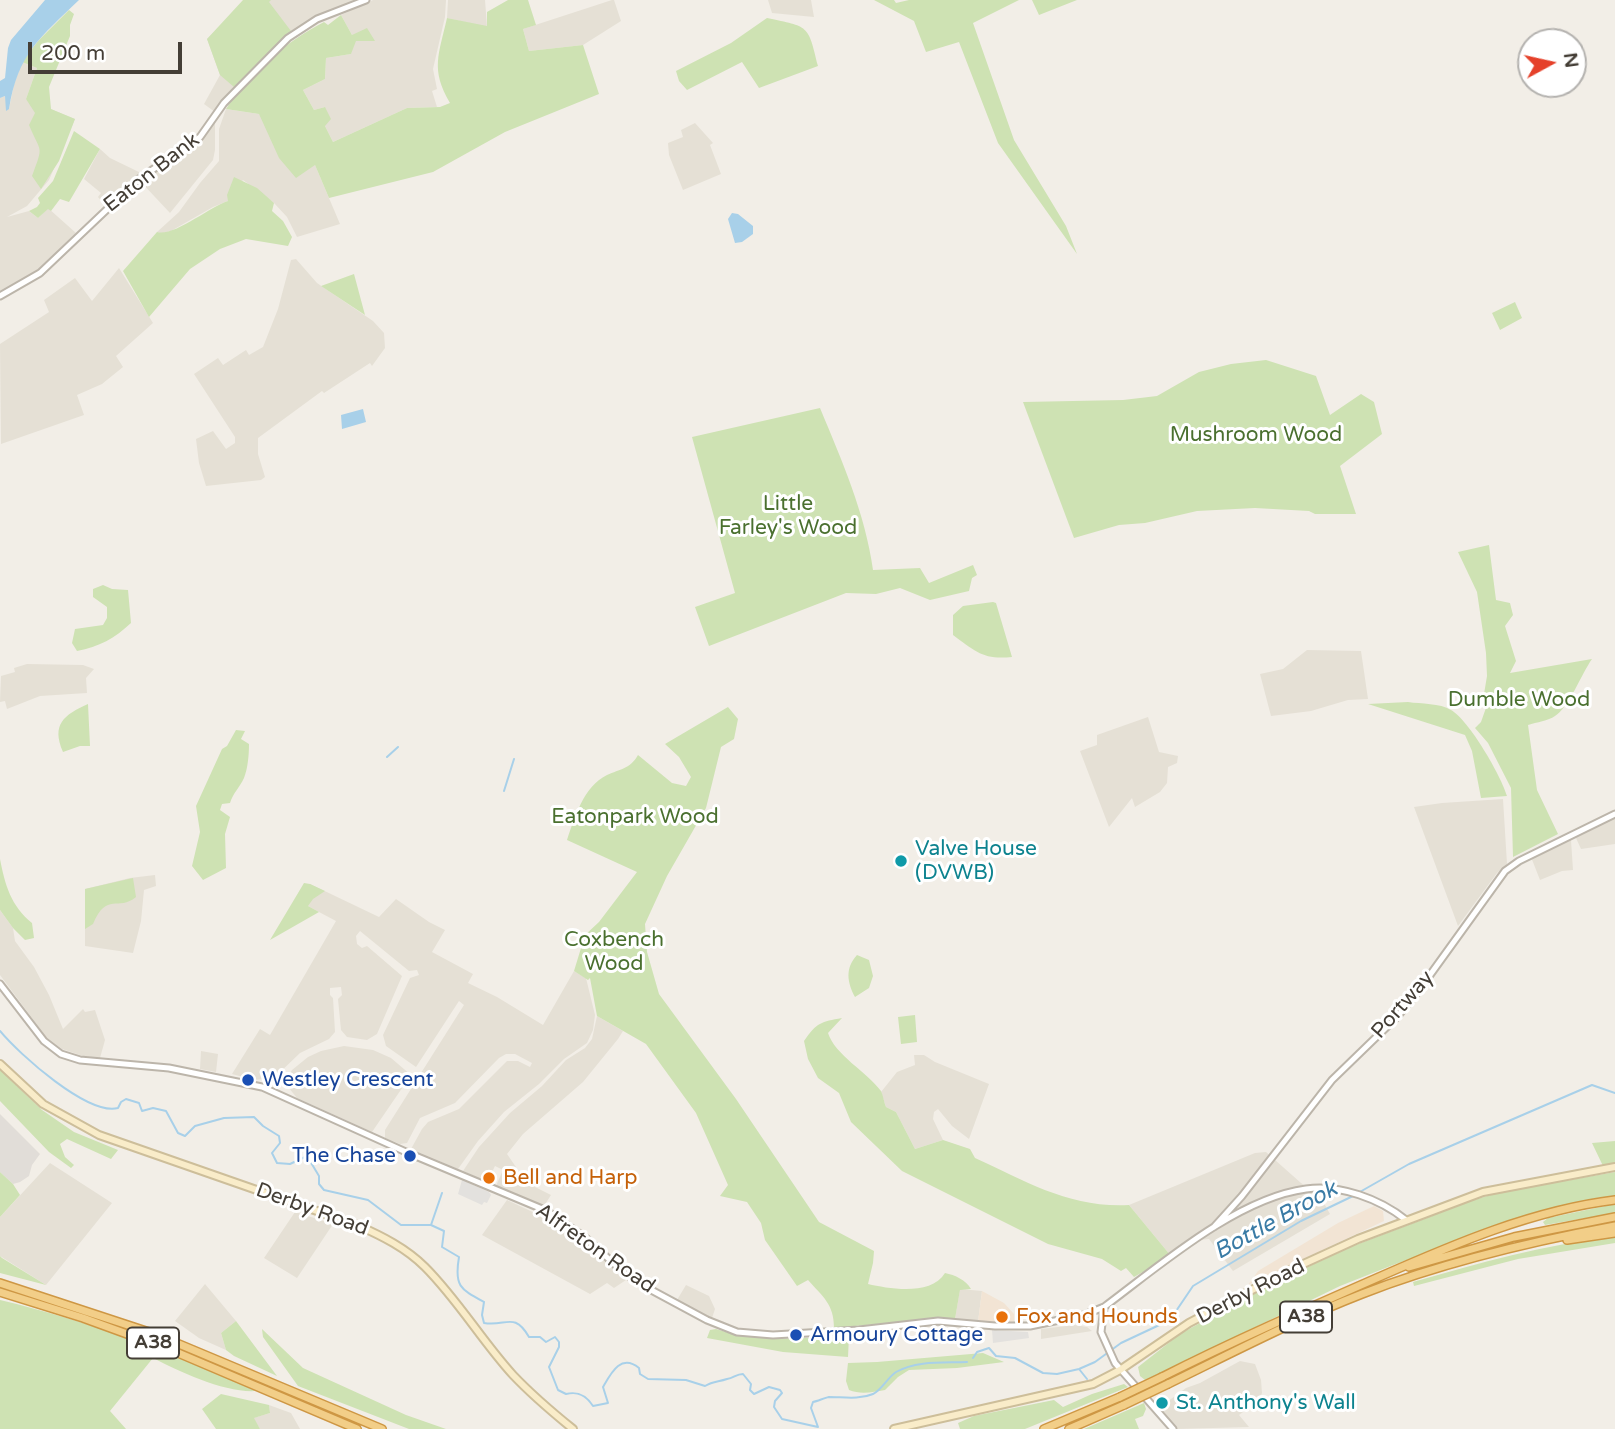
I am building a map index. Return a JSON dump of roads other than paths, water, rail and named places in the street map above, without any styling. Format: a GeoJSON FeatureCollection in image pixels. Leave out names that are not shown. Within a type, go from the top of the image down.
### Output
{"type":"FeatureCollection","features":[{"type":"Feature","properties":{"kind":"highway"},"geometry":{"type":"LineString","coordinates":[[1385,1274],[1423,1257],[1530,1219],[1583,1205],[1615,1200]]}},
{"type":"Feature","properties":{"kind":"highway","name":"A38"},"geometry":{"type":"LineString","coordinates":[[1044,1429],[1120,1397],[1272,1323],[1385,1274],[1514,1237],[1615,1217]]}},
{"type":"Feature","properties":{"kind":"highway","name":"A38"},"geometry":{"type":"LineString","coordinates":[[1069,1429],[1334,1305],[1450,1264],[1553,1238],[1615,1226]]}},
{"type":"Feature","properties":{"kind":"highway"},"geometry":{"type":"LineString","coordinates":[[1450,1264],[1615,1233]]}},
{"type":"Feature","properties":{"kind":"highway","name":"A38"},"geometry":{"type":"LineString","coordinates":[[0,1283],[155,1334],[382,1429]]}},
{"type":"Feature","properties":{"kind":"highway","name":"A38"},"geometry":{"type":"LineString","coordinates":[[0,1292],[171,1350],[357,1429]]}},
{"type":"Feature","properties":{"kind":"main road","name":"Derby Road"},"geometry":{"type":"LineString","coordinates":[[0,1064],[43,1104],[99,1135],[357,1225],[397,1245],[425,1267],[445,1289],[513,1375],[573,1429]]}},
{"type":"Feature","properties":{"kind":"main road","name":"Derby Road"},"geometry":{"type":"LineString","coordinates":[[894,1429],[1080,1388],[1120,1370],[1176,1331],[1233,1300],[1312,1260],[1406,1220],[1483,1192],[1615,1167]]}},
{"type":"Feature","properties":{"kind":"street","name":"Eaton Bank"},"geometry":{"type":"LineString","coordinates":[[0,296],[40,273],[139,179],[200,137],[224,103],[288,38],[317,19],[366,0]]}},
{"type":"Feature","properties":{"kind":"street","name":"Portway"},"geometry":{"type":"LineString","coordinates":[[1214,1227],[1242,1196],[1332,1080],[1398,1016],[1417,993],[1505,871],[1519,861],[1615,814]]}},
{"type":"Feature","properties":{"kind":"street","name":"Alfreton Road"},"geometry":{"type":"LineString","coordinates":[[0,984],[44,1041],[61,1054],[80,1060],[169,1068],[262,1087],[406,1152],[547,1211],[587,1239],[623,1272],[642,1285],[707,1320],[737,1332],[773,1335],[859,1330],[939,1321],[1030,1326],[1084,1315],[1104,1307],[1214,1227],[1272,1198],[1293,1191],[1311,1188],[1339,1190],[1390,1209],[1406,1220]]}},
{"type":"Feature","properties":{"kind":"street"},"geometry":{"type":"LineString","coordinates":[[1104,1307],[1101,1332],[1120,1370],[1173,1429]]}},
{"type":"Feature","properties":{"kind":"water"},"geometry":{"type":"Polygon","coordinates":[[[45,0],[79,0],[42,36],[25,60],[18,74],[9,109],[6,111],[5,96],[0,98],[0,81],[5,78],[8,48],[11,40],[45,0]]]}},
{"type":"Feature","properties":{"kind":"water"},"geometry":{"type":"Polygon","coordinates":[[[732,213],[738,214],[753,226],[753,234],[742,242],[735,243],[728,219],[732,213]]]}},
{"type":"Feature","properties":{"kind":"water"},"geometry":{"type":"Polygon","coordinates":[[[363,409],[366,422],[342,429],[341,415],[363,409]]]}},
{"type":"Feature","properties":{"kind":"waterway"},"geometry":{"type":"LineString","coordinates":[[387,757],[398,747]]}},
{"type":"Feature","properties":{"kind":"waterway"},"geometry":{"type":"LineString","coordinates":[[504,791],[514,759]]}},
{"type":"Feature","properties":{"kind":"waterway","name":"Bottle Brook"},"geometry":{"type":"LineString","coordinates":[[0,1031],[38,1068],[90,1103],[105,1108],[118,1108],[126,1099],[139,1103],[142,1111],[153,1108],[166,1111],[178,1133],[185,1136],[195,1126],[224,1118],[254,1117],[279,1136],[280,1143],[272,1153],[277,1163],[290,1164],[307,1156],[324,1190],[368,1200],[401,1225],[431,1225],[444,1231],[442,1247],[459,1257],[458,1281],[464,1290],[484,1302],[484,1323],[514,1322],[519,1324],[529,1337],[540,1337],[546,1342],[555,1337],[559,1347],[549,1367],[558,1390],[566,1394],[581,1395],[593,1406],[608,1403],[603,1387],[617,1367],[627,1363],[639,1368],[640,1374],[648,1379],[686,1380],[705,1386],[743,1374],[751,1384],[750,1390],[754,1394],[769,1387],[780,1390],[782,1393],[775,1401],[774,1407],[782,1419],[818,1427],[811,1408],[813,1402],[829,1397],[868,1396],[904,1368],[931,1363],[967,1362]]}},
{"type":"Feature","properties":{"kind":"waterway","name":"Bottle Brook"},"geometry":{"type":"LineString","coordinates":[[1358,1193],[1409,1164],[1592,1085],[1615,1093]]}},
{"type":"Feature","properties":{"kind":"waterway"},"geometry":{"type":"LineString","coordinates":[[431,1225],[442,1193]]}},
{"type":"Feature","properties":{"kind":"waterway","name":"Bottle Brook"},"geometry":{"type":"LineString","coordinates":[[973,1358],[977,1352],[989,1348],[996,1356],[1015,1358],[1043,1373],[1057,1374],[1079,1369],[1095,1362],[1121,1343],[1170,1320],[1193,1286],[1301,1221],[1353,1196]]}},
{"type":"Feature","properties":{"kind":"waterway"},"geometry":{"type":"LineString","coordinates":[[1079,1369],[1087,1379]]}},
{"type":"Feature","properties":{"kind":"place","name":"Valve House (DVWB)"},"geometry":{"type":"Point","coordinates":[901,861]}},
{"type":"Feature","properties":{"kind":"place","name":"Westley Crescent"},"geometry":{"type":"Point","coordinates":[248,1080]}},
{"type":"Feature","properties":{"kind":"place","name":"The Chase"},"geometry":{"type":"Point","coordinates":[410,1156]}},
{"type":"Feature","properties":{"kind":"place","name":"Bell and Harp"},"geometry":{"type":"Point","coordinates":[489,1178]}},
{"type":"Feature","properties":{"kind":"place","name":"Fox and Hounds"},"geometry":{"type":"Point","coordinates":[1002,1317]}},
{"type":"Feature","properties":{"kind":"place","name":"Armoury Cottage"},"geometry":{"type":"Point","coordinates":[796,1335]}},
{"type":"Feature","properties":{"kind":"place","name":"St. Anthony's Wall"},"geometry":{"type":"Point","coordinates":[1162,1403]}},
{"type":"Feature","properties":{"kind":"park label","name":"Mushroom Wood"},"geometry":{"type":"Point","coordinates":[1256,435]}},
{"type":"Feature","properties":{"kind":"park label","name":"Little Farley's Wood"},"geometry":{"type":"Point","coordinates":[788,516]}},
{"type":"Feature","properties":{"kind":"park label","name":"Dumble Wood"},"geometry":{"type":"Point","coordinates":[1519,700]}},
{"type":"Feature","properties":{"kind":"park label","name":"Eatonpark Wood"},"geometry":{"type":"Point","coordinates":[635,817]}},
{"type":"Feature","properties":{"kind":"park label","name":"Coxbench Wood"},"geometry":{"type":"Point","coordinates":[614,952]}}]}
